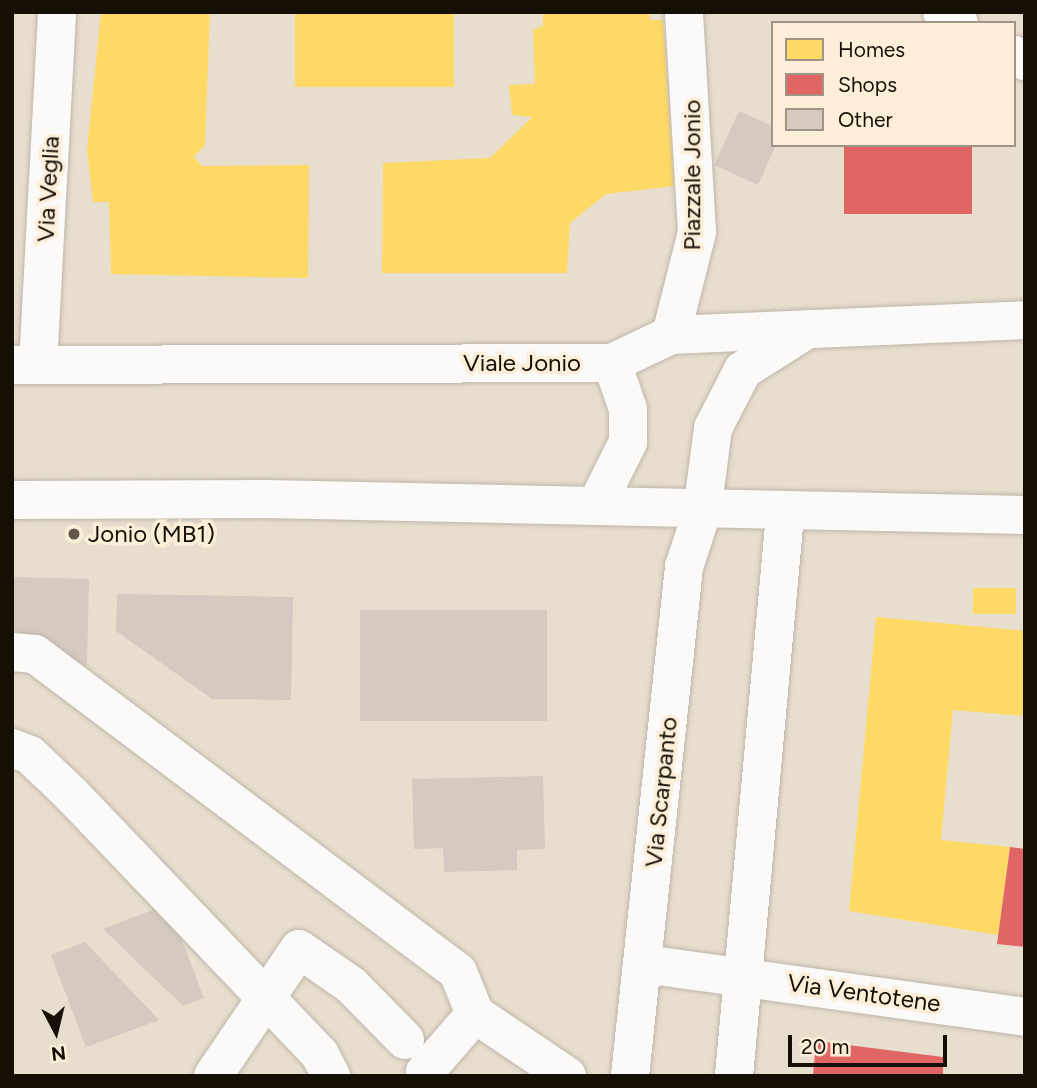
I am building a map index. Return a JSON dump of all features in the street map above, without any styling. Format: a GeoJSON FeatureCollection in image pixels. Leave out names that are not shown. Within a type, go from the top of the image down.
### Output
{"type":"FeatureCollection","features":[{"type":"Feature","properties":{"kind":"street","name":"Via Veglia"},"geometry":{"type":"LineString","coordinates":[[25,365],[57,12]]}},
{"type":"Feature","properties":{"kind":"street","name":"Piazzale Jonio"},"geometry":{"type":"LineString","coordinates":[[671,335],[696,232],[684,12]]}},
{"type":"Feature","properties":{"kind":"street","name":"Viale Jonio"},"geometry":{"type":"LineString","coordinates":[[25,365],[612,363],[671,335],[1025,320]]}},
{"type":"Feature","properties":{"kind":"street","name":"Via Scarpanto"},"geometry":{"type":"LineString","coordinates":[[630,1076],[644,964],[684,567],[702,512],[713,428],[726,394],[759,355],[806,330]]}},
{"type":"Feature","properties":{"kind":"street"},"geometry":{"type":"LineString","coordinates":[[596,506],[628,442],[628,409],[612,363]]}},
{"type":"Feature","properties":{"kind":"street"},"geometry":{"type":"LineString","coordinates":[[12,500],[596,506],[785,514],[1025,515]]}},
{"type":"Feature","properties":{"kind":"street"},"geometry":{"type":"LineString","coordinates":[[734,1076],[785,514]]}},
{"type":"Feature","properties":{"kind":"street"},"geometry":{"type":"LineString","coordinates":[[12,652],[35,654],[422,942],[458,972],[475,1014],[566,1076]]}},
{"type":"Feature","properties":{"kind":"street"},"geometry":{"type":"LineString","coordinates":[[12,748],[30,755],[71,794],[320,1055],[331,1076]]}},
{"type":"Feature","properties":{"kind":"street"},"geometry":{"type":"LineString","coordinates":[[213,1076],[299,948],[351,985],[405,1040]]}},
{"type":"Feature","properties":{"kind":"street","name":"Via Ventotene"},"geometry":{"type":"LineString","coordinates":[[644,964],[744,975],[1025,1017]]}},
{"type":"Feature","properties":{"kind":"street"},"geometry":{"type":"LineString","coordinates":[[425,1072],[475,1014]]}},
{"type":"Feature","properties":{"kind":"building: Homes"},"geometry":{"type":"Polygon","coordinates":[[[101,12],[210,12],[205,145],[194,157],[202,166],[309,165],[308,278],[111,274],[109,202],[93,202],[87,150],[101,12]]]}},
{"type":"Feature","properties":{"kind":"building: Homes"},"geometry":{"type":"Polygon","coordinates":[[[295,12],[454,12],[454,87],[295,87],[295,12]]]}},
{"type":"Feature","properties":{"kind":"building: Homes"},"geometry":{"type":"Polygon","coordinates":[[[543,12],[649,12],[650,20],[663,20],[674,186],[606,194],[570,223],[567,273],[382,273],[383,163],[490,158],[532,117],[512,115],[509,85],[535,84],[533,30],[543,26],[543,12]]]}},
{"type":"Feature","properties":{"kind":"building: Homes"},"geometry":{"type":"Polygon","coordinates":[[[973,588],[1016,588],[1016,614],[973,614],[973,588]]]}},
{"type":"Feature","properties":{"kind":"building: Homes"},"geometry":{"type":"Polygon","coordinates":[[[876,617],[1025,631],[1025,716],[953,710],[941,840],[1010,847],[998,935],[849,911],[876,617]]]}},
{"type":"Feature","properties":{"kind":"building: Shops"},"geometry":{"type":"Polygon","coordinates":[[[844,147],[972,147],[972,214],[844,214],[844,147]]]}},
{"type":"Feature","properties":{"kind":"building: Shops"},"geometry":{"type":"Polygon","coordinates":[[[1010,847],[1025,849],[1025,947],[997,944],[1010,847]]]}},
{"type":"Feature","properties":{"kind":"building: Shops"},"geometry":{"type":"Polygon","coordinates":[[[816,1041],[943,1057],[943,1076],[813,1076],[816,1041]]]}},
{"type":"Feature","properties":{"kind":"building: Other"},"geometry":{"type":"Polygon","coordinates":[[[739,111],[771,125],[771,147],[775,147],[758,185],[714,165],[739,111]]]}},
{"type":"Feature","properties":{"kind":"building: Other"},"geometry":{"type":"Polygon","coordinates":[[[12,577],[89,579],[87,666],[12,629],[12,577]]]}},
{"type":"Feature","properties":{"kind":"building: Other"},"geometry":{"type":"Polygon","coordinates":[[[117,594],[293,597],[291,700],[212,699],[116,631],[117,594]]]}},
{"type":"Feature","properties":{"kind":"building: Other"},"geometry":{"type":"Polygon","coordinates":[[[360,610],[547,610],[547,721],[360,721],[360,610]]]}},
{"type":"Feature","properties":{"kind":"building: Other"},"geometry":{"type":"Polygon","coordinates":[[[543,776],[545,849],[517,850],[517,870],[444,872],[443,848],[414,849],[412,779],[543,776]]]}},
{"type":"Feature","properties":{"kind":"building: Other"},"geometry":{"type":"Polygon","coordinates":[[[168,904],[204,998],[183,1006],[103,929],[168,904]]]}},
{"type":"Feature","properties":{"kind":"building: Other"},"geometry":{"type":"Polygon","coordinates":[[[85,942],[159,1020],[86,1047],[51,955],[85,942]]]}},
{"type":"Feature","properties":{"kind":"place","name":"Jonio (MB1)"},"geometry":{"type":"Point","coordinates":[74,534]}}]}
